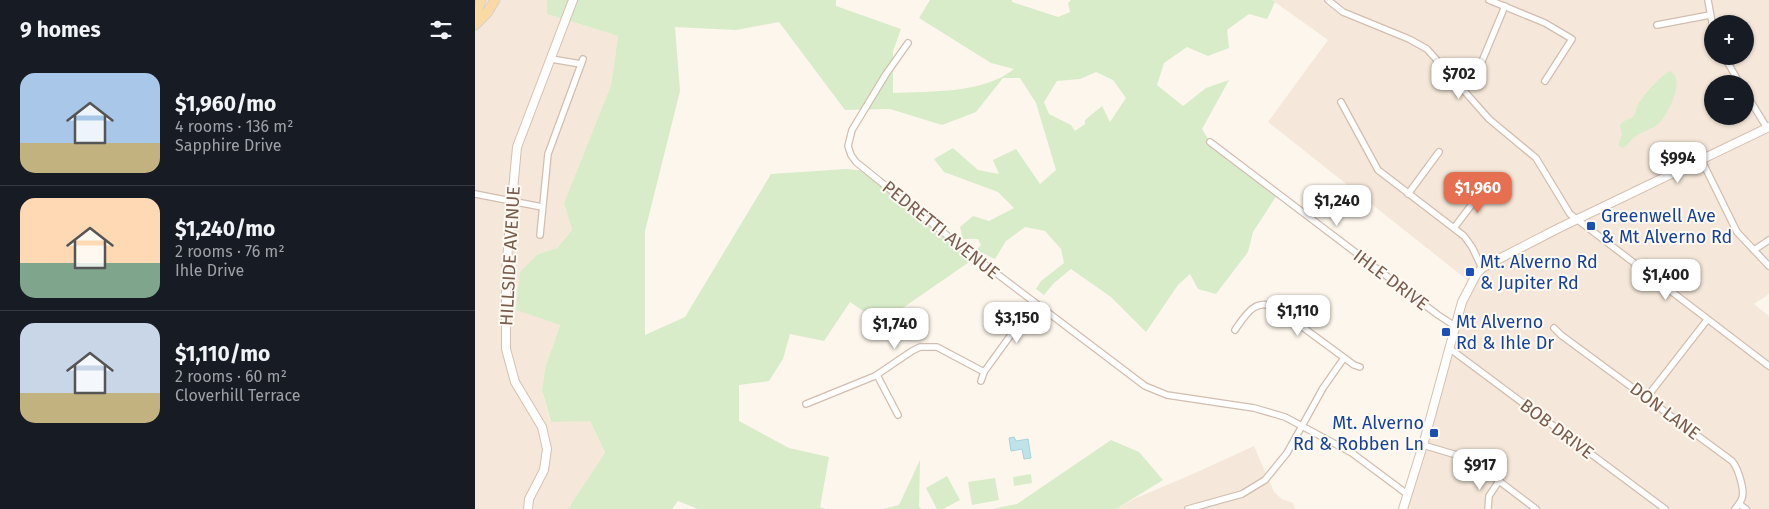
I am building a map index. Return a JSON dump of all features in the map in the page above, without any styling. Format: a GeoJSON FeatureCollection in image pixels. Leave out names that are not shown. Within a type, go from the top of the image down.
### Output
{"type":"FeatureCollection","features":[{"type":"Feature","properties":{"kind":"main road"},"geometry":{"type":"LineString","coordinates":[[475,20],[481,0]]}},
{"type":"Feature","properties":{"kind":"main road"},"geometry":{"type":"LineString","coordinates":[[475,25],[487,13],[495,0]]}},
{"type":"Feature","properties":{"kind":"street","name":"HILLSIDE AVENUE"},"geometry":{"type":"LineString","coordinates":[[528,509],[529,499],[544,470],[547,450],[542,427],[515,382],[506,349],[506,272],[512,200],[517,147],[573,0]]}},
{"type":"Feature","properties":{"kind":"street"},"geometry":{"type":"LineString","coordinates":[[1328,0],[1343,12],[1419,43],[1433,55],[1489,119],[1536,158],[1565,209],[1576,220],[1769,366]]}},
{"type":"Feature","properties":{"kind":"street"},"geometry":{"type":"LineString","coordinates":[[1489,0],[1545,23],[1572,39],[1545,81]]}},
{"type":"Feature","properties":{"kind":"street"},"geometry":{"type":"LineString","coordinates":[[1708,0],[1710,15]]}},
{"type":"Feature","properties":{"kind":"street"},"geometry":{"type":"LineString","coordinates":[[1459,86],[1480,66],[1505,6]]}},
{"type":"Feature","properties":{"kind":"street"},"geometry":{"type":"LineString","coordinates":[[1657,25],[1704,17]]}},
{"type":"Feature","properties":{"kind":"street","name":"PEDRETTI AVENUE"},"geometry":{"type":"LineString","coordinates":[[908,43],[886,74],[852,130],[848,146],[856,162],[1034,303],[1151,390],[1167,395],[1267,411],[1285,417],[1352,453],[1407,494]]}},
{"type":"Feature","properties":{"kind":"street"},"geometry":{"type":"LineString","coordinates":[[540,235],[548,154],[582,62],[551,59]]}},
{"type":"Feature","properties":{"kind":"street"},"geometry":{"type":"LineString","coordinates":[[1341,102],[1374,165],[1383,175],[1454,228],[1468,241],[1482,268]]}},
{"type":"Feature","properties":{"kind":"street"},"geometry":{"type":"LineString","coordinates":[[1403,509],[1466,291],[1482,268],[1576,220],[1768,128],[1754,106]]}},
{"type":"Feature","properties":{"kind":"street","name":"IHLE DRIVE"},"geometry":{"type":"LineString","coordinates":[[1210,142],[1285,201],[1455,326]]}},
{"type":"Feature","properties":{"kind":"street"},"geometry":{"type":"LineString","coordinates":[[1408,194],[1439,152]]}},
{"type":"Feature","properties":{"kind":"street"},"geometry":{"type":"LineString","coordinates":[[1702,161],[1737,232],[1769,266]]}},
{"type":"Feature","properties":{"kind":"street"},"geometry":{"type":"LineString","coordinates":[[1454,228],[1485,187]]}},
{"type":"Feature","properties":{"kind":"street"},"geometry":{"type":"LineString","coordinates":[[475,194],[542,206]]}},
{"type":"Feature","properties":{"kind":"street"},"geometry":{"type":"LineString","coordinates":[[1754,250],[1769,240]]}},
{"type":"Feature","properties":{"kind":"street"},"geometry":{"type":"LineString","coordinates":[[981,381],[984,372],[1034,303]]}},
{"type":"Feature","properties":{"kind":"street"},"geometry":{"type":"LineString","coordinates":[[1235,330],[1251,310],[1260,305],[1270,306],[1278,309],[1344,358],[1360,367]]}},
{"type":"Feature","properties":{"kind":"street"},"geometry":{"type":"LineString","coordinates":[[1647,397],[1707,320]]}},
{"type":"Feature","properties":{"kind":"street","name":"DON LANE"},"geometry":{"type":"LineString","coordinates":[[1554,328],[1732,461],[1737,469],[1743,492],[1737,506],[1746,509]]}},
{"type":"Feature","properties":{"kind":"street"},"geometry":{"type":"LineString","coordinates":[[806,404],[877,375],[912,351],[920,348],[937,347],[984,372]]}},
{"type":"Feature","properties":{"kind":"street","name":"BOB DRIVE"},"geometry":{"type":"LineString","coordinates":[[1449,348],[1665,509]]}},
{"type":"Feature","properties":{"kind":"street"},"geometry":{"type":"LineString","coordinates":[[1188,509],[1242,494],[1258,486],[1272,474],[1287,453],[1323,388],[1344,358]]}},
{"type":"Feature","properties":{"kind":"street"},"geometry":{"type":"LineString","coordinates":[[877,375],[898,415]]}},
{"type":"Feature","properties":{"kind":"street"},"geometry":{"type":"LineString","coordinates":[[1423,445],[1470,459],[1536,509]]}},
{"type":"Feature","properties":{"kind":"street"},"geometry":{"type":"LineString","coordinates":[[1488,509],[1489,496],[1499,481]]}},
{"type":"Feature","properties":{"kind":"shaded area"},"geometry":{"type":"Polygon","coordinates":[[[481,0],[547,0],[547,14],[618,36],[611,85],[564,203],[572,230],[557,248],[538,254],[560,325],[545,368],[542,390],[550,421],[590,421],[605,454],[568,509],[475,509],[475,20],[481,0]]]}},
{"type":"Feature","properties":{"kind":"shaded area"},"geometry":{"type":"Polygon","coordinates":[[[1272,0],[1769,0],[1769,294],[1754,304],[1769,316],[1769,509],[1403,509],[1471,283],[1268,122],[1328,40],[1272,0]]]}},
{"type":"Feature","properties":{"kind":"shaded area"},"geometry":{"type":"Polygon","coordinates":[[[1254,446],[1274,492],[1282,499],[1293,503],[1295,509],[1116,509],[1134,499],[1254,446]]]}},
{"type":"Feature","properties":{"kind":"green space"},"geometry":{"type":"Polygon","coordinates":[[[547,0],[836,0],[836,6],[901,29],[893,51],[893,93],[956,90],[972,87],[1001,77],[1014,69],[991,63],[919,18],[930,0],[1012,0],[1012,2],[1058,17],[1070,12],[1068,3],[1071,0],[1272,0],[1275,2],[1267,19],[1249,14],[1227,30],[1229,48],[1208,56],[1187,47],[1164,63],[1157,85],[1183,106],[1206,88],[1229,80],[1202,129],[1210,142],[1277,195],[1253,232],[1248,252],[1216,294],[1198,289],[1190,274],[1178,285],[1146,332],[1111,297],[1071,269],[1054,283],[1044,295],[1036,289],[1041,281],[1064,263],[1061,249],[1045,231],[1025,227],[1006,241],[995,259],[976,250],[981,245],[978,239],[963,239],[960,227],[973,216],[989,221],[1014,208],[998,192],[944,172],[934,159],[953,148],[978,170],[999,174],[993,160],[1016,149],[1040,184],[1056,170],[1036,103],[1020,78],[1003,78],[976,112],[942,125],[890,109],[845,110],[779,22],[736,30],[675,27],[680,91],[645,231],[645,335],[685,317],[771,174],[846,169],[867,171],[975,258],[881,323],[850,302],[824,341],[790,334],[783,359],[769,381],[739,385],[739,421],[789,448],[829,457],[820,507],[826,509],[698,509],[678,501],[672,509],[568,509],[605,453],[590,421],[551,422],[542,390],[545,368],[560,325],[516,310],[520,272],[538,254],[557,248],[572,230],[564,203],[611,85],[618,36],[547,14],[547,0]],[[1096,72],[1080,79],[1057,81],[1044,102],[1049,114],[1071,125],[1075,131],[1085,124],[1085,120],[1102,106],[1110,122],[1126,98],[1113,80],[1096,72]]]}},
{"type":"Feature","properties":{"kind":"green space"},"geometry":{"type":"Polygon","coordinates":[[[1670,71],[1675,75],[1676,88],[1664,118],[1657,125],[1633,138],[1622,148],[1618,145],[1622,135],[1620,125],[1633,117],[1643,97],[1670,71]]]}},
{"type":"Feature","properties":{"kind":"green space"},"geometry":{"type":"Polygon","coordinates":[[[1111,440],[1139,452],[1163,480],[1116,509],[992,509],[1017,504],[1111,440]]]}},
{"type":"Feature","properties":{"kind":"green space"},"geometry":{"type":"Polygon","coordinates":[[[920,460],[919,507],[922,509],[882,509],[899,505],[920,460]]]}},
{"type":"Feature","properties":{"kind":"green space"},"geometry":{"type":"Polygon","coordinates":[[[1031,474],[1032,483],[1014,486],[1013,477],[1031,474]]]}},
{"type":"Feature","properties":{"kind":"green space"},"geometry":{"type":"Polygon","coordinates":[[[947,476],[960,500],[943,509],[937,509],[926,488],[947,476]]]}},
{"type":"Feature","properties":{"kind":"green space"},"geometry":{"type":"Polygon","coordinates":[[[995,478],[999,500],[972,505],[968,482],[995,478]]]}},
{"type":"Feature","properties":{"kind":"water"},"geometry":{"type":"Polygon","coordinates":[[[1014,437],[1016,441],[1028,439],[1031,458],[1024,459],[1022,449],[1011,451],[1009,438],[1014,437]]]}},
{"type":"Feature","properties":{"kind":"place","name":"Greenwell Ave & Mt Alverno Rd"},"geometry":{"type":"Point","coordinates":[1591,226]}},
{"type":"Feature","properties":{"kind":"place","name":"Mt. Alverno Rd & Jupiter Rd"},"geometry":{"type":"Point","coordinates":[1470,272]}},
{"type":"Feature","properties":{"kind":"place","name":"Mt Alverno Rd & Ihle Dr"},"geometry":{"type":"Point","coordinates":[1446,332]}},
{"type":"Feature","properties":{"kind":"place","name":"Mt. Alverno Rd & Robben Ln"},"geometry":{"type":"Point","coordinates":[1434,433]}}]}
